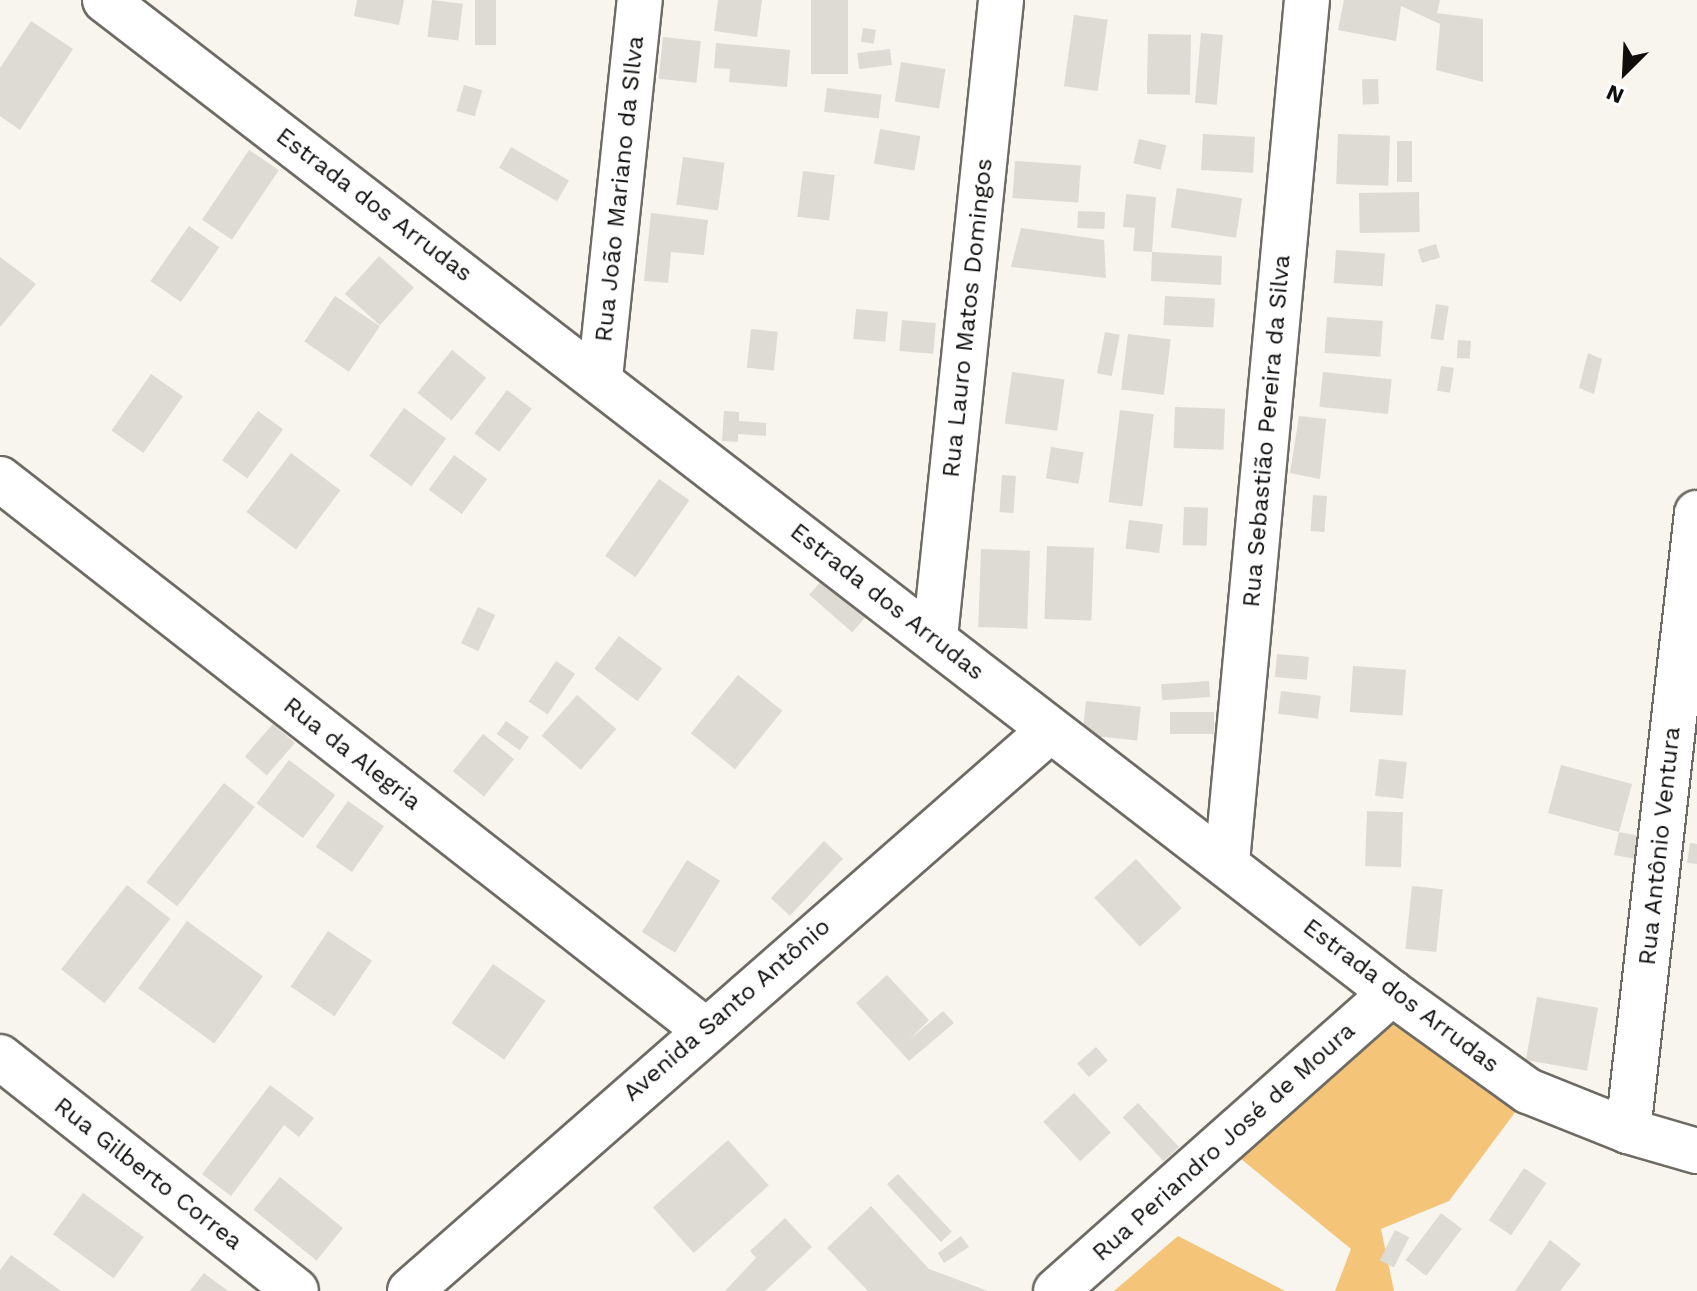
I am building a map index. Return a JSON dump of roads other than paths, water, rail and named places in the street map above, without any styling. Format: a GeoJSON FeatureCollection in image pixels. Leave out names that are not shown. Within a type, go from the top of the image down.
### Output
{"type":"FeatureCollection","features":[{"type":"Feature","properties":{"kind":"street","name":"Estrada dos Arrudas"},"geometry":{"type":"LineString","coordinates":[[105,0],[935,637],[1048,732],[1227,862],[1392,993],[1528,1091],[1628,1131],[1697,1151]]}},
{"type":"Feature","properties":{"kind":"street","name":"Rua João Mariano da SIlva"},"geometry":{"type":"LineString","coordinates":[[600,378],[640,0]]}},
{"type":"Feature","properties":{"kind":"street","name":"Rua Lauro Matos Domingos"},"geometry":{"type":"LineString","coordinates":[[935,637],[1001,0]]}},
{"type":"Feature","properties":{"kind":"street","name":"Rua Sebastião Pereira da Silva"},"geometry":{"type":"LineString","coordinates":[[1227,862],[1307,0]]}},
{"type":"Feature","properties":{"kind":"street","name":"Rua da Alegria"},"geometry":{"type":"LineString","coordinates":[[0,479],[704,1029]]}},
{"type":"Feature","properties":{"kind":"street","name":"Rua Antônio Ventura"},"geometry":{"type":"LineString","coordinates":[[1628,1131],[1697,513]]}},
{"type":"Feature","properties":{"kind":"street","name":"Avenida Santo Antônio"},"geometry":{"type":"LineString","coordinates":[[410,1291],[704,1029],[1048,732]]}},
{"type":"Feature","properties":{"kind":"street","name":"Rua Periandro José de Moura"},"geometry":{"type":"LineString","coordinates":[[1056,1291],[1392,993]]}},
{"type":"Feature","properties":{"kind":"street","name":"Rua Gilberto Correa"},"geometry":{"type":"LineString","coordinates":[[0,1057],[296,1291]]}}]}
